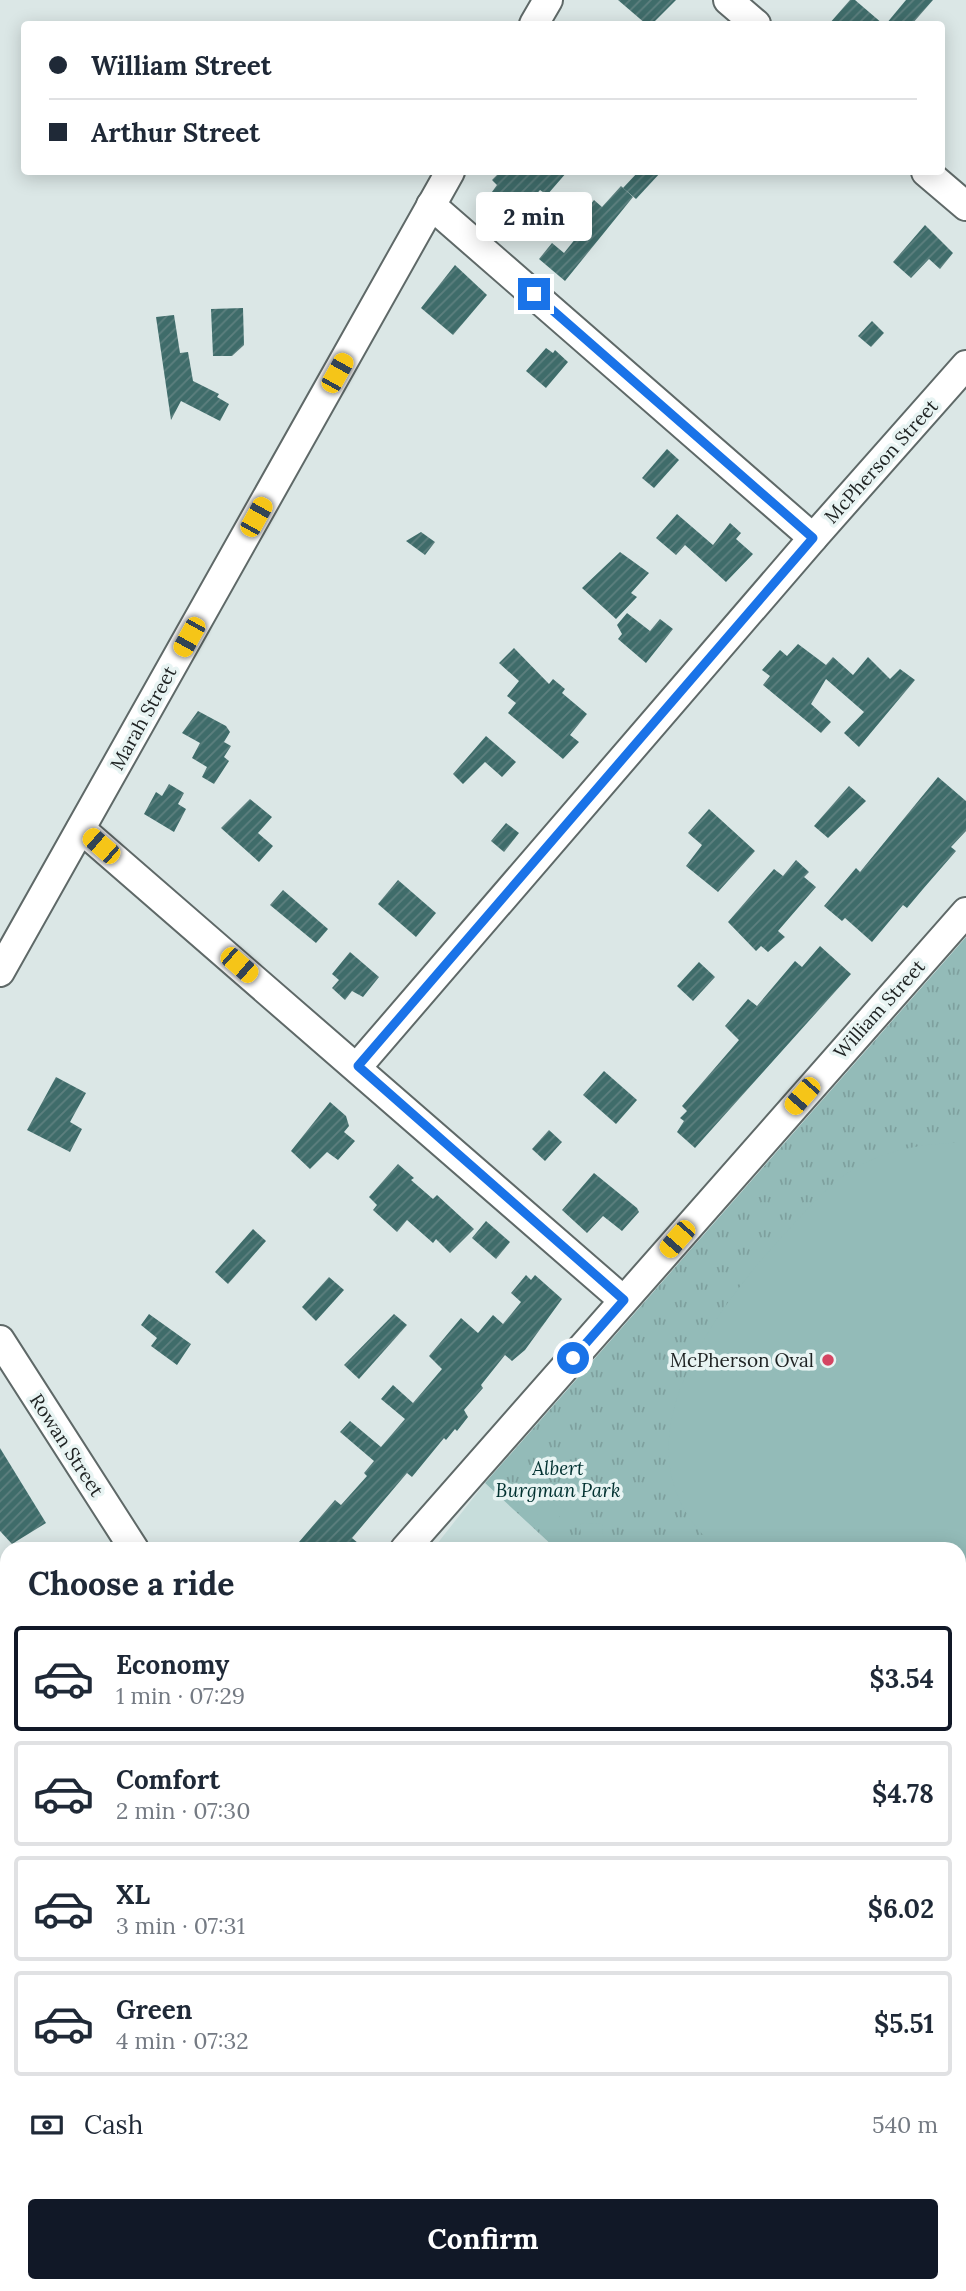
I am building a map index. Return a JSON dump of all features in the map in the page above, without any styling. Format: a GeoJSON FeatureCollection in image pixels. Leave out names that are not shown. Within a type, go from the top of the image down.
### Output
{"type":"FeatureCollection","features":[{"type":"Feature","properties":{"kind":"street"},"geometry":{"type":"LineString","coordinates":[[536,21],[548,0]]}},
{"type":"Feature","properties":{"kind":"street"},"geometry":{"type":"LineString","coordinates":[[728,0],[752,21]]}},
{"type":"Feature","properties":{"kind":"street","name":"Marah Street"},"geometry":{"type":"LineString","coordinates":[[0,972],[448,175]]}},
{"type":"Feature","properties":{"kind":"street"},"geometry":{"type":"LineString","coordinates":[[930,175],[966,206]]}},
{"type":"Feature","properties":{"kind":"street"},"geometry":{"type":"LineString","coordinates":[[431,205],[813,538]]}},
{"type":"Feature","properties":{"kind":"street","name":"McPherson Street"},"geometry":{"type":"LineString","coordinates":[[358,1066],[813,538],[966,365]]}},
{"type":"Feature","properties":{"kind":"street"},"geometry":{"type":"LineString","coordinates":[[81,829],[358,1066],[624,1300]]}},
{"type":"Feature","properties":{"kind":"street","name":"William Street"},"geometry":{"type":"LineString","coordinates":[[411,1542],[966,912]]}},
{"type":"Feature","properties":{"kind":"street","name":"Rowan Street"},"geometry":{"type":"LineString","coordinates":[[0,1340],[130,1542]]}},
{"type":"Feature","properties":{"kind":"shaded area"},"geometry":{"type":"Polygon","coordinates":[[[485,1483],[548,1542],[439,1542],[485,1483]]]}},
{"type":"Feature","properties":{"kind":"green space","name":"McPherson Oval"},"geometry":{"type":"Polygon","coordinates":[[[966,937],[966,1542],[548,1542],[485,1483],[966,937]]]}},
{"type":"Feature","properties":{"kind":"green space","name":"McPherson Oval"},"geometry":{"type":"Polygon","coordinates":[[[966,1143],[966,1542],[712,1542],[686,1512],[671,1472],[670,1431],[680,1389],[699,1347],[752,1271],[839,1179],[876,1158],[905,1149],[966,1143]]]}},
{"type":"Feature","properties":{"kind":"green space"},"geometry":{"type":"Polygon","coordinates":[[[523,1477],[552,1504],[566,1510],[559,1517],[565,1524],[560,1529],[554,1524],[551,1527],[511,1490],[523,1477]]]}},
{"type":"Feature","properties":{"kind":"green space"},"geometry":{"type":"Polygon","coordinates":[[[602,1523],[604,1542],[582,1542],[580,1524],[602,1523]]]}},
{"type":"Feature","properties":{"kind":"building"},"geometry":{"type":"Polygon","coordinates":[[[618,0],[676,0],[655,21],[642,21],[618,0]]]}},
{"type":"Feature","properties":{"kind":"building"},"geometry":{"type":"Polygon","coordinates":[[[850,0],[855,0],[880,21],[832,21],[850,0]]]}},
{"type":"Feature","properties":{"kind":"building"},"geometry":{"type":"Polygon","coordinates":[[[906,0],[933,0],[915,21],[888,21],[906,0]]]}},
{"type":"Feature","properties":{"kind":"building"},"geometry":{"type":"Polygon","coordinates":[[[497,175],[564,175],[547,195],[540,190],[521,212],[530,219],[515,236],[481,207],[497,185],[492,180],[497,175]]]}},
{"type":"Feature","properties":{"kind":"building"},"geometry":{"type":"Polygon","coordinates":[[[635,175],[658,175],[636,199],[623,188],[635,175]]]}},
{"type":"Feature","properties":{"kind":"building"},"geometry":{"type":"Polygon","coordinates":[[[621,186],[633,197],[565,281],[539,259],[552,243],[564,253],[584,228],[577,222],[594,200],[602,207],[621,186]]]}},
{"type":"Feature","properties":{"kind":"building"},"geometry":{"type":"Polygon","coordinates":[[[925,225],[953,253],[940,269],[929,259],[911,278],[893,262],[925,225]]]}},
{"type":"Feature","properties":{"kind":"building"},"geometry":{"type":"Polygon","coordinates":[[[455,265],[487,295],[453,335],[421,308],[455,265]]]}},
{"type":"Feature","properties":{"kind":"building"},"geometry":{"type":"Polygon","coordinates":[[[243,308],[244,345],[232,356],[213,356],[211,309],[243,308]]]}},
{"type":"Feature","properties":{"kind":"building"},"geometry":{"type":"Polygon","coordinates":[[[174,315],[180,353],[188,352],[193,381],[219,394],[217,397],[229,404],[220,421],[181,401],[171,420],[156,317],[174,315]]]}},
{"type":"Feature","properties":{"kind":"building"},"geometry":{"type":"Polygon","coordinates":[[[872,321],[884,333],[871,347],[858,336],[872,321]]]}},
{"type":"Feature","properties":{"kind":"building"},"geometry":{"type":"Polygon","coordinates":[[[546,348],[553,353],[555,350],[568,362],[546,388],[526,371],[546,348]]]}},
{"type":"Feature","properties":{"kind":"building"},"geometry":{"type":"Polygon","coordinates":[[[667,449],[679,460],[654,488],[642,478],[667,449]]]}},
{"type":"Feature","properties":{"kind":"building"},"geometry":{"type":"Polygon","coordinates":[[[677,514],[713,545],[730,523],[741,533],[736,539],[753,554],[726,582],[685,545],[676,555],[656,538],[677,514]]]}},
{"type":"Feature","properties":{"kind":"building"},"geometry":{"type":"Polygon","coordinates":[[[421,532],[435,542],[425,555],[406,541],[421,532]]]}},
{"type":"Feature","properties":{"kind":"building"},"geometry":{"type":"Polygon","coordinates":[[[620,552],[649,573],[631,593],[637,597],[616,619],[582,588],[620,552]]]}},
{"type":"Feature","properties":{"kind":"building"},"geometry":{"type":"Polygon","coordinates":[[[627,613],[650,631],[660,619],[673,629],[646,663],[618,639],[622,634],[617,625],[627,613]]]}},
{"type":"Feature","properties":{"kind":"building"},"geometry":{"type":"Polygon","coordinates":[[[798,644],[826,665],[833,657],[853,675],[868,657],[890,679],[900,669],[915,680],[859,747],[844,733],[864,712],[826,679],[811,704],[831,722],[821,733],[763,685],[770,676],[762,670],[780,650],[787,656],[798,644]]]}},
{"type":"Feature","properties":{"kind":"building"},"geometry":{"type":"Polygon","coordinates":[[[514,648],[549,684],[553,679],[565,689],[562,693],[587,714],[570,735],[579,742],[563,759],[508,713],[516,703],[507,696],[519,681],[499,663],[514,648]]]}},
{"type":"Feature","properties":{"kind":"building"},"geometry":{"type":"Polygon","coordinates":[[[198,711],[226,726],[230,732],[224,742],[231,746],[224,757],[229,761],[214,784],[202,777],[207,767],[192,758],[200,743],[182,733],[198,711]]]}},
{"type":"Feature","properties":{"kind":"building"},"geometry":{"type":"Polygon","coordinates":[[[486,736],[516,762],[502,777],[485,762],[463,784],[453,774],[486,736]]]}},
{"type":"Feature","properties":{"kind":"building"},"geometry":{"type":"Polygon","coordinates":[[[938,777],[966,801],[966,831],[951,847],[956,851],[907,908],[903,905],[872,942],[845,918],[842,921],[824,906],[856,868],[860,872],[938,777]]]}},
{"type":"Feature","properties":{"kind":"building"},"geometry":{"type":"Polygon","coordinates":[[[169,784],[184,793],[178,804],[186,809],[174,832],[144,814],[156,792],[162,796],[169,784]]]}},
{"type":"Feature","properties":{"kind":"building"},"geometry":{"type":"Polygon","coordinates":[[[849,786],[866,801],[828,838],[814,826],[849,786]]]}},
{"type":"Feature","properties":{"kind":"building"},"geometry":{"type":"Polygon","coordinates":[[[250,799],[272,817],[258,833],[273,846],[259,862],[221,828],[250,799]]]}},
{"type":"Feature","properties":{"kind":"building"},"geometry":{"type":"Polygon","coordinates":[[[709,809],[755,851],[718,892],[686,866],[702,845],[688,833],[709,809]]]}},
{"type":"Feature","properties":{"kind":"building"},"geometry":{"type":"Polygon","coordinates":[[[506,823],[519,833],[504,852],[491,841],[506,823]]]}},
{"type":"Feature","properties":{"kind":"building"},"geometry":{"type":"Polygon","coordinates":[[[796,860],[809,872],[804,877],[816,887],[778,931],[785,937],[768,952],[761,946],[756,951],[728,922],[774,869],[783,876],[796,860]]]}},
{"type":"Feature","properties":{"kind":"building"},"geometry":{"type":"Polygon","coordinates":[[[398,880],[436,913],[416,937],[378,904],[398,880]]]}},
{"type":"Feature","properties":{"kind":"building"},"geometry":{"type":"Polygon","coordinates":[[[283,890],[328,929],[316,943],[270,905],[283,890]]]}},
{"type":"Feature","properties":{"kind":"building"},"geometry":{"type":"Polygon","coordinates":[[[820,946],[851,974],[695,1148],[677,1132],[684,1121],[680,1118],[687,1111],[682,1106],[739,1040],[725,1026],[748,999],[757,1006],[795,961],[802,967],[820,946]]]}},
{"type":"Feature","properties":{"kind":"building"},"geometry":{"type":"Polygon","coordinates":[[[350,952],[379,977],[363,997],[352,991],[345,1000],[332,988],[339,980],[332,974],[350,952]]]}},
{"type":"Feature","properties":{"kind":"building"},"geometry":{"type":"Polygon","coordinates":[[[699,962],[715,977],[693,1001],[677,986],[699,962]]]}},
{"type":"Feature","properties":{"kind":"building"},"geometry":{"type":"Polygon","coordinates":[[[604,1071],[637,1100],[616,1124],[583,1095],[604,1071]]]}},
{"type":"Feature","properties":{"kind":"building"},"geometry":{"type":"Polygon","coordinates":[[[56,1077],[86,1093],[70,1122],[82,1129],[70,1152],[27,1130],[56,1077]]]}},
{"type":"Feature","properties":{"kind":"building"},"geometry":{"type":"Polygon","coordinates":[[[330,1102],[346,1116],[349,1126],[344,1132],[355,1141],[338,1160],[327,1152],[310,1169],[291,1151],[330,1102]]]}},
{"type":"Feature","properties":{"kind":"building"},"geometry":{"type":"Polygon","coordinates":[[[549,1130],[562,1142],[545,1161],[532,1149],[549,1130]]]}},
{"type":"Feature","properties":{"kind":"building"},"geometry":{"type":"Polygon","coordinates":[[[398,1164],[414,1178],[411,1180],[433,1199],[437,1195],[474,1229],[450,1253],[436,1239],[433,1243],[407,1220],[397,1232],[373,1210],[377,1205],[369,1197],[398,1164]]]}},
{"type":"Feature","properties":{"kind":"building"},"geometry":{"type":"Polygon","coordinates":[[[594,1173],[639,1212],[622,1231],[603,1216],[587,1233],[562,1210],[594,1173]]]}},
{"type":"Feature","properties":{"kind":"building"},"geometry":{"type":"Polygon","coordinates":[[[486,1221],[510,1242],[496,1259],[472,1238],[486,1221]]]}},
{"type":"Feature","properties":{"kind":"building"},"geometry":{"type":"Polygon","coordinates":[[[253,1229],[266,1241],[228,1284],[215,1272],[253,1229]]]}},
{"type":"Feature","properties":{"kind":"building"},"geometry":{"type":"Polygon","coordinates":[[[526,1275],[531,1280],[535,1275],[562,1299],[525,1350],[512,1361],[505,1355],[464,1410],[468,1417],[457,1431],[455,1429],[446,1440],[444,1438],[412,1477],[407,1473],[352,1538],[357,1542],[299,1542],[335,1500],[341,1505],[367,1476],[364,1473],[374,1461],[340,1432],[350,1421],[381,1447],[405,1419],[381,1399],[393,1385],[413,1403],[442,1369],[429,1356],[461,1318],[478,1333],[493,1315],[503,1324],[521,1302],[511,1293],[526,1275]]]}},
{"type":"Feature","properties":{"kind":"building"},"geometry":{"type":"Polygon","coordinates":[[[329,1277],[344,1290],[316,1321],[302,1307],[329,1277]]]}},
{"type":"Feature","properties":{"kind":"building"},"geometry":{"type":"Polygon","coordinates":[[[149,1314],[191,1344],[177,1365],[151,1346],[157,1338],[141,1325],[149,1314]]]}},
{"type":"Feature","properties":{"kind":"building"},"geometry":{"type":"Polygon","coordinates":[[[394,1314],[407,1325],[359,1379],[344,1365],[394,1314]]]}},
{"type":"Feature","properties":{"kind":"building"},"geometry":{"type":"Polygon","coordinates":[[[0,1448],[46,1523],[15,1542],[10,1542],[0,1531],[0,1448]]]}},
{"type":"Feature","properties":{"kind":"place","name":"McPherson Oval"},"geometry":{"type":"Point","coordinates":[828,1360]}},
{"type":"Feature","properties":{"kind":"route"},"geometry":{"type":"LineString","coordinates":[[534,294],[813,538],[358,1066],[624,1300],[573,1358]]}},
{"type":"Feature","properties":{"kind":"park label","name":"Albert Burgman Park"},"geometry":{"type":"Point","coordinates":[558,1479]}}]}
